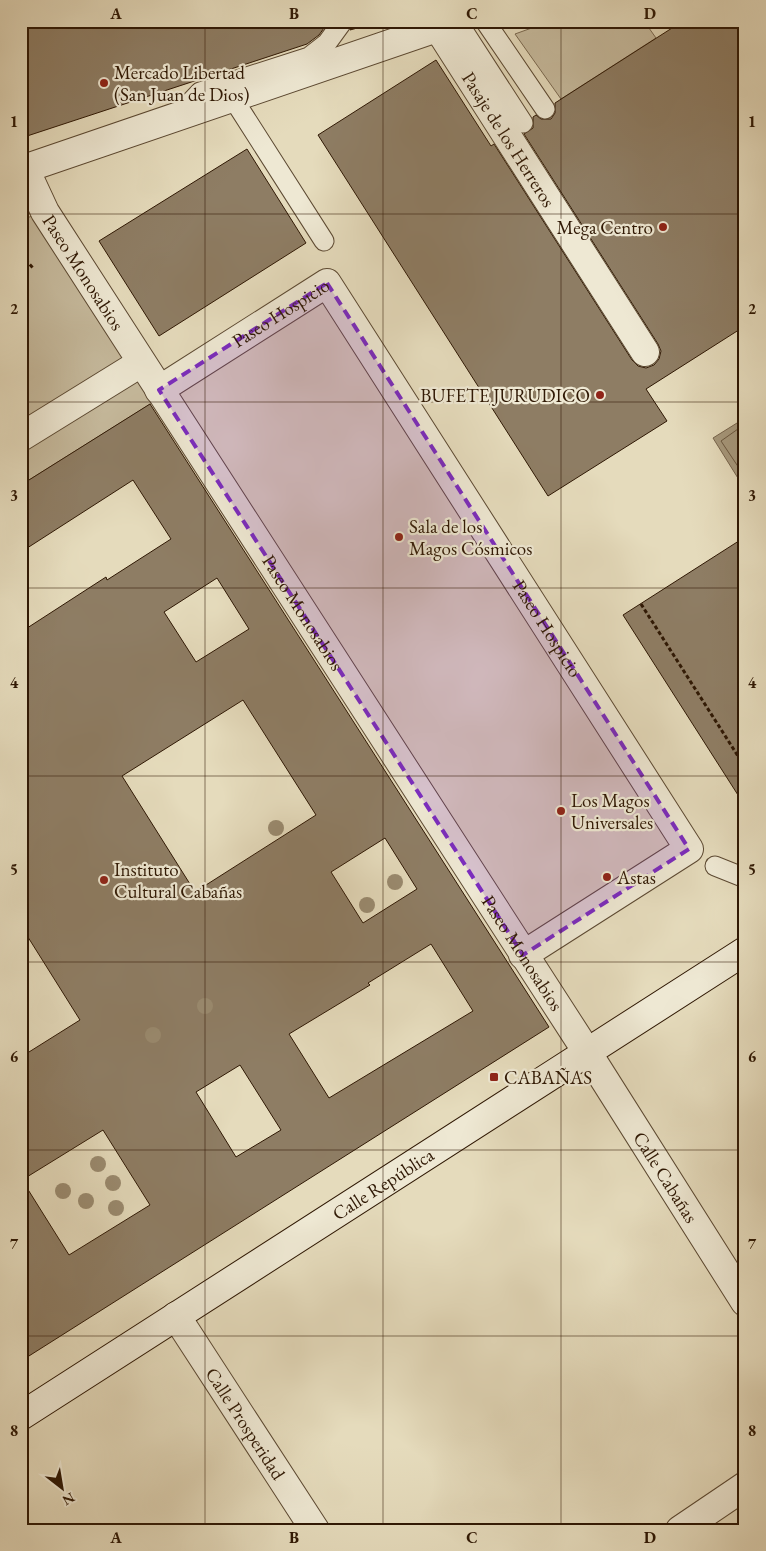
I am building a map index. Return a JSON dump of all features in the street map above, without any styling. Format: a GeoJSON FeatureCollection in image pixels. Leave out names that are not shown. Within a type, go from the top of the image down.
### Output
{"type":"FeatureCollection","features":[{"type":"Feature","properties":{"kind":"street"},"geometry":{"type":"LineString","coordinates":[[23,169],[450,24]]}},
{"type":"Feature","properties":{"kind":"street","name":"Pasaje de los Herreros"},"geometry":{"type":"LineString","coordinates":[[450,24],[645,352]]}},
{"type":"Feature","properties":{"kind":"street","name":"Paseo Monosabios"},"geometry":{"type":"LineString","coordinates":[[23,169],[45,212],[133,360],[159,390],[587,1052]]}},
{"type":"Feature","properties":{"kind":"street","name":"Paseo Hospicio"},"geometry":{"type":"LineString","coordinates":[[159,390],[327,283],[333,291],[689,849],[523,954]]}},
{"type":"Feature","properties":{"kind":"street"},"geometry":{"type":"LineString","coordinates":[[21,437],[133,360]]}},
{"type":"Feature","properties":{"kind":"street","name":"Calle República"},"geometry":{"type":"LineString","coordinates":[[21,1416],[745,951]]}},
{"type":"Feature","properties":{"kind":"street","name":"Calle Cabañas"},"geometry":{"type":"LineString","coordinates":[[587,1052],[745,1302]]}},
{"type":"Feature","properties":{"kind":"street","name":"Calle Prosperidad"},"geometry":{"type":"LineString","coordinates":[[176,1316],[315,1530]]}},
{"type":"Feature","properties":{"kind":"street"},"geometry":{"type":"LineString","coordinates":[[680,1530],[745,1486]]}},
{"type":"Feature","properties":{"kind":"lane"},"geometry":{"type":"LineString","coordinates":[[176,116],[200,92],[310,58],[327,43],[343,21]]}},
{"type":"Feature","properties":{"kind":"lane"},"geometry":{"type":"LineString","coordinates":[[485,21],[545,109]]}},
{"type":"Feature","properties":{"kind":"lane"},"geometry":{"type":"LineString","coordinates":[[450,24],[523,123]]}},
{"type":"Feature","properties":{"kind":"lane"},"geometry":{"type":"LineString","coordinates":[[232,97],[324,241]]}},
{"type":"Feature","properties":{"kind":"lane"},"geometry":{"type":"LineString","coordinates":[[715,866],[745,878]]}},
{"type":"Feature","properties":{"kind":"path"},"geometry":{"type":"LineString","coordinates":[[21,255],[34,268]]}},
{"type":"Feature","properties":{"kind":"path"},"geometry":{"type":"LineString","coordinates":[[641,604],[745,767]]}},
{"type":"Feature","properties":{"kind":"highlighted area"},"geometry":{"type":"Polygon","coordinates":[[[327,283],[689,849],[523,955],[159,390],[327,283]]]}},
{"type":"Feature","properties":{"kind":"shaded area"},"geometry":{"type":"Polygon","coordinates":[[[551,21],[644,21],[656,38],[561,99],[515,34],[551,21]]]}},
{"type":"Feature","properties":{"kind":"shaded area"},"geometry":{"type":"Polygon","coordinates":[[[35,215],[152,403],[21,485],[21,220],[35,215]]]}},
{"type":"Feature","properties":{"kind":"water"},"geometry":{"type":"Polygon","coordinates":[[[745,418],[745,481],[741,483],[713,438],[745,418]]]}},
{"type":"Feature","properties":{"kind":"building","name":"Mercado Libertad (San Juan de Dios)"},"geometry":{"type":"Polygon","coordinates":[[[21,21],[329,21],[319,35],[307,44],[21,138],[21,21]]]}},
{"type":"Feature","properties":{"kind":"building"},"geometry":{"type":"Polygon","coordinates":[[[354,21],[360,21],[361,27],[350,30],[354,21]]]}},
{"type":"Feature","properties":{"kind":"building"},"geometry":{"type":"Polygon","coordinates":[[[683,21],[745,21],[745,326],[646,389],[667,421],[548,496],[318,135],[436,60],[491,146],[494,144],[632,360],[638,366],[646,368],[654,365],[659,359],[661,351],[658,344],[524,134],[533,128],[533,117],[536,115],[541,119],[551,119],[555,113],[555,103],[683,21]]]}},
{"type":"Feature","properties":{"kind":"building"},"geometry":{"type":"Polygon","coordinates":[[[247,149],[306,243],[159,336],[99,241],[247,149]]]}},
{"type":"Feature","properties":{"kind":"building","name":"Instituto Cultural Cabañas"},"geometry":{"type":"Polygon","coordinates":[[[150,404],[549,1027],[21,1361],[21,1057],[80,1020],[21,926],[21,632],[106,577],[107,580],[171,539],[133,480],[21,552],[21,485],[150,404]],[[217,578],[164,612],[196,662],[249,629],[217,578]],[[243,700],[122,776],[195,892],[316,815],[243,700]],[[385,838],[331,872],[363,923],[417,889],[385,838]],[[431,944],[368,983],[370,985],[289,1034],[329,1098],[473,1011],[431,944]],[[240,1065],[196,1092],[236,1157],[281,1130],[240,1065]],[[103,1130],[22,1180],[69,1255],[150,1205],[103,1130]]]}},
{"type":"Feature","properties":{"kind":"building"},"geometry":{"type":"Polygon","coordinates":[[[745,537],[745,806],[623,615],[745,537]]]}},
{"type":"Feature","properties":{"kind":"place","name":"Mercado Libertad (San Juan de Dios)"},"geometry":{"type":"Point","coordinates":[104,83]}},
{"type":"Feature","properties":{"kind":"place","name":"Mega Centro"},"geometry":{"type":"Point","coordinates":[663,227]}},
{"type":"Feature","properties":{"kind":"place","name":"BUFETE JURUDICO"},"geometry":{"type":"Point","coordinates":[600,395]}},
{"type":"Feature","properties":{"kind":"place","name":"Sala de los Magos Cósmicos"},"geometry":{"type":"Point","coordinates":[399,537]}},
{"type":"Feature","properties":{"kind":"place","name":"Los Magos Universales"},"geometry":{"type":"Point","coordinates":[561,811]}},
{"type":"Feature","properties":{"kind":"place","name":"Astas"},"geometry":{"type":"Point","coordinates":[607,877]}},
{"type":"Feature","properties":{"kind":"place","name":"Instituto Cultural Cabañas"},"geometry":{"type":"Point","coordinates":[104,880]}},
{"type":"Feature","properties":{"kind":"place","name":"CABAÑAS"},"geometry":{"type":"Point","coordinates":[494,1077]}}]}
